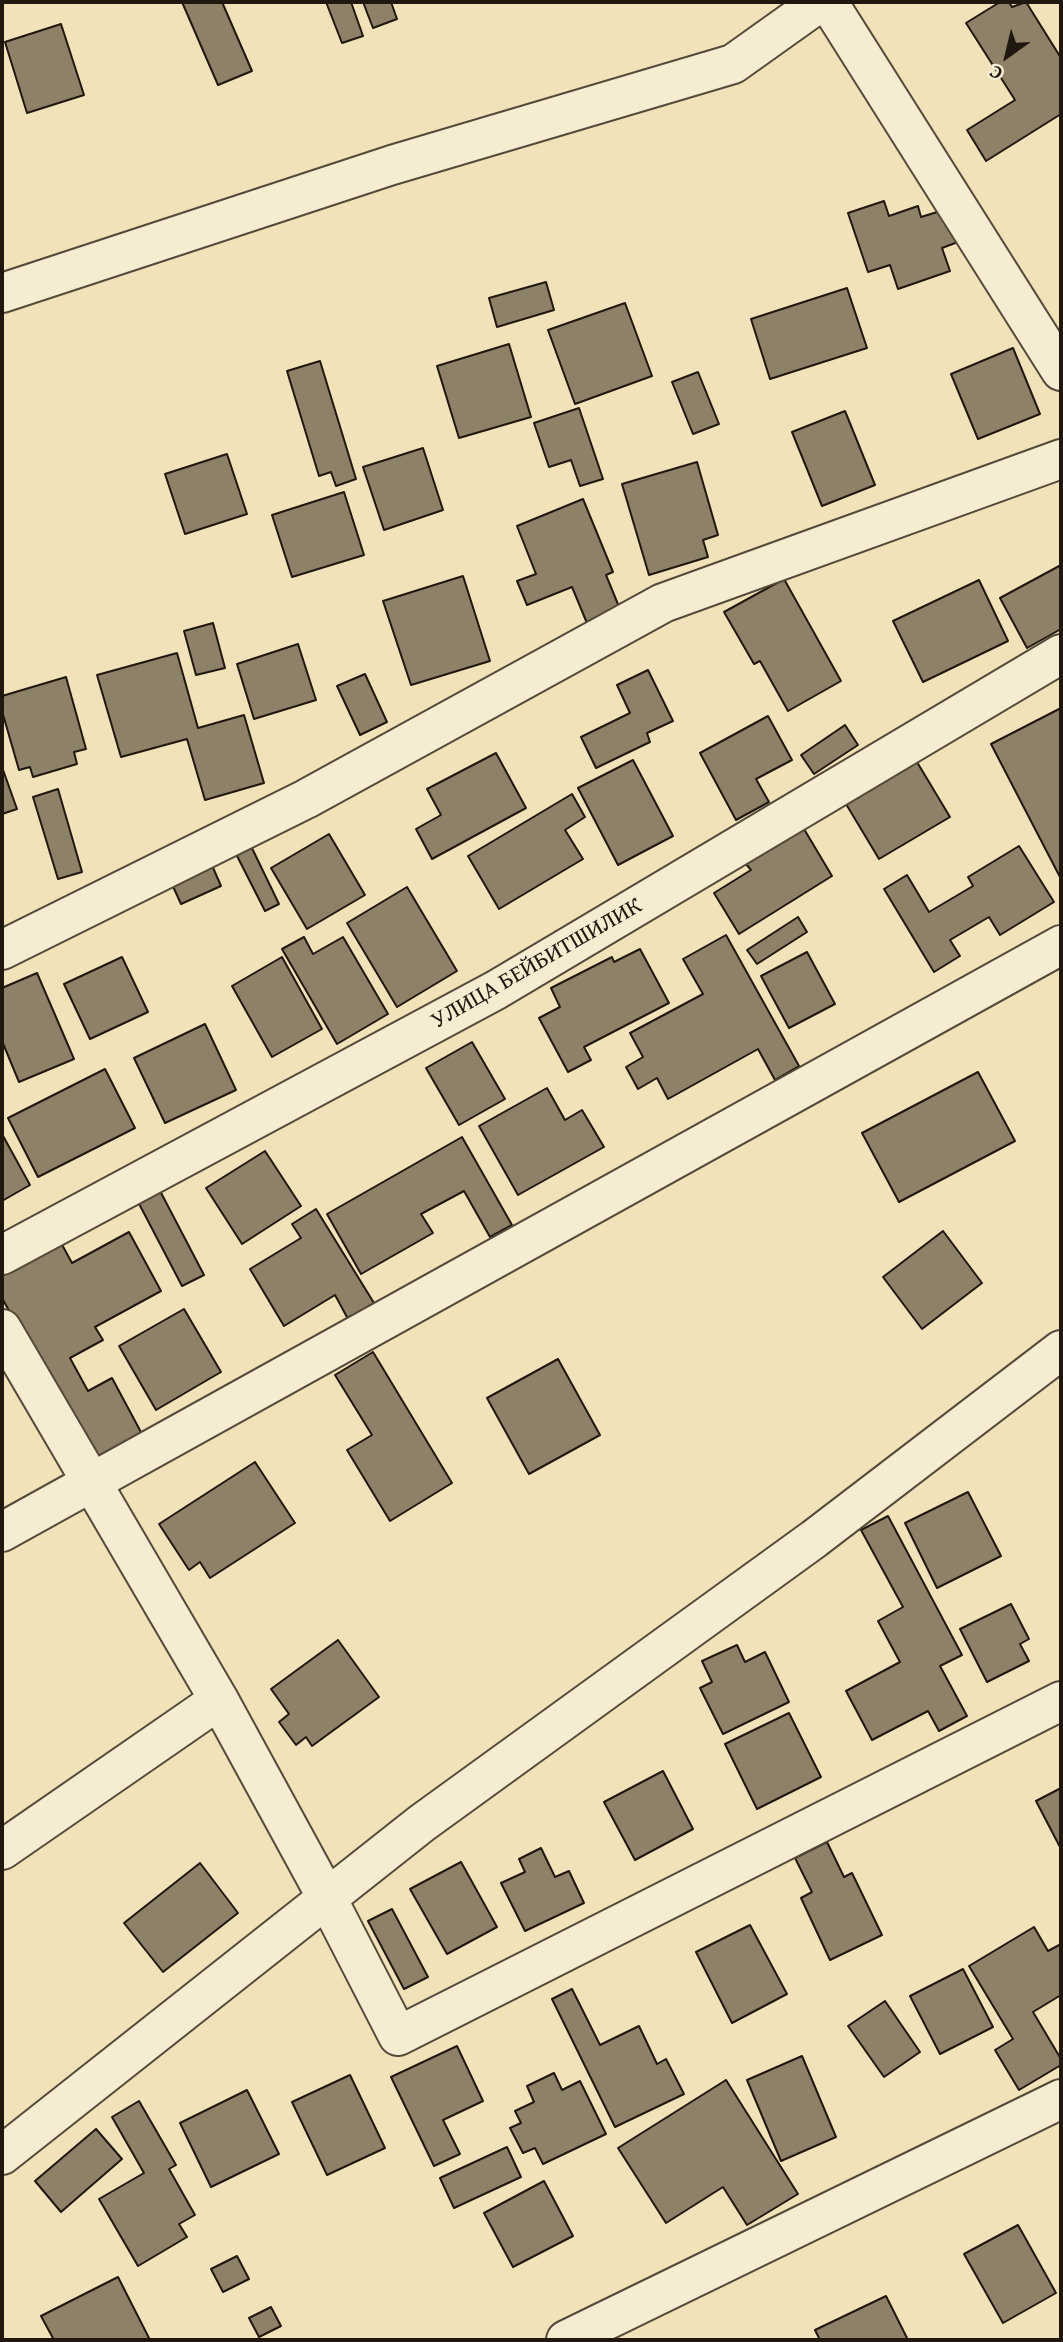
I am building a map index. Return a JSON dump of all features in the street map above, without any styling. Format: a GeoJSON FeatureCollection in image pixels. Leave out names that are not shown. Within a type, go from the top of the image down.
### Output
{"type":"FeatureCollection","features":[{"type":"Feature","properties":{"kind":"street"},"geometry":{"type":"LineString","coordinates":[[2,293],[392,165],[733,64],[820,2]]}},
{"type":"Feature","properties":{"kind":"street"},"geometry":{"type":"LineString","coordinates":[[828,2],[1061,371]]}},
{"type":"Feature","properties":{"kind":"street"},"geometry":{"type":"LineString","coordinates":[[2,950],[306,799],[663,603],[1061,459]]}},
{"type":"Feature","properties":{"kind":"street","name":"УЛИЦА БЕЙБИТШИЛИК"},"geometry":{"type":"LineString","coordinates":[[2,1255],[496,990],[1061,654]]}},
{"type":"Feature","properties":{"kind":"street"},"geometry":{"type":"LineString","coordinates":[[2,1532],[1061,945]]}},
{"type":"Feature","properties":{"kind":"street"},"geometry":{"type":"LineString","coordinates":[[2,1329],[219,1700],[327,1898],[398,2036],[1061,1701]]}},
{"type":"Feature","properties":{"kind":"street"},"geometry":{"type":"LineString","coordinates":[[2,2155],[422,1823],[814,1539],[1061,1350]]}},
{"type":"Feature","properties":{"kind":"street"},"geometry":{"type":"LineString","coordinates":[[2,1850],[219,1700]]}},
{"type":"Feature","properties":{"kind":"street"},"geometry":{"type":"LineString","coordinates":[[566,2340],[1061,2099]]}},
{"type":"Feature","properties":{"kind":"building"},"geometry":{"type":"Polygon","coordinates":[[[182,2],[222,2],[252,71],[218,85],[182,2]]]}},
{"type":"Feature","properties":{"kind":"building"},"geometry":{"type":"Polygon","coordinates":[[[326,2],[351,2],[363,36],[342,43],[326,2]]]}},
{"type":"Feature","properties":{"kind":"building"},"geometry":{"type":"Polygon","coordinates":[[[363,2],[391,2],[397,19],[373,28],[363,2]]]}},
{"type":"Feature","properties":{"kind":"building"},"geometry":{"type":"Polygon","coordinates":[[[1000,2],[1009,2],[1012,7],[1026,2],[1061,58],[1061,114],[986,161],[967,130],[1015,100],[966,23],[1000,2]]]}},
{"type":"Feature","properties":{"kind":"building"},"geometry":{"type":"Polygon","coordinates":[[[61,24],[84,95],[27,113],[5,42],[61,24]]]}},
{"type":"Feature","properties":{"kind":"building"},"geometry":{"type":"Polygon","coordinates":[[[884,201],[889,216],[918,206],[921,217],[947,209],[958,242],[942,248],[950,271],[898,289],[890,265],[868,272],[848,213],[884,201]]]}},
{"type":"Feature","properties":{"kind":"building"},"geometry":{"type":"Polygon","coordinates":[[[546,282],[554,310],[497,327],[489,298],[546,282]]]}},
{"type":"Feature","properties":{"kind":"building"},"geometry":{"type":"Polygon","coordinates":[[[847,288],[867,348],[770,379],[751,319],[847,288]]]}},
{"type":"Feature","properties":{"kind":"building"},"geometry":{"type":"Polygon","coordinates":[[[625,303],[652,376],[575,404],[548,330],[625,303]]]}},
{"type":"Feature","properties":{"kind":"building"},"geometry":{"type":"Polygon","coordinates":[[[509,344],[531,417],[459,438],[437,366],[509,344]]]}},
{"type":"Feature","properties":{"kind":"building"},"geometry":{"type":"Polygon","coordinates":[[[1013,348],[1040,414],[978,439],[951,374],[1013,348]]]}},
{"type":"Feature","properties":{"kind":"building"},"geometry":{"type":"Polygon","coordinates":[[[320,361],[356,479],[336,486],[331,472],[319,476],[287,371],[320,361]]]}},
{"type":"Feature","properties":{"kind":"building"},"geometry":{"type":"Polygon","coordinates":[[[698,372],[719,424],[693,434],[672,382],[698,372]]]}},
{"type":"Feature","properties":{"kind":"building"},"geometry":{"type":"Polygon","coordinates":[[[579,408],[603,479],[580,486],[571,460],[549,467],[534,423],[579,408]]]}},
{"type":"Feature","properties":{"kind":"building"},"geometry":{"type":"Polygon","coordinates":[[[845,411],[875,485],[822,506],[792,432],[845,411]]]}},
{"type":"Feature","properties":{"kind":"building"},"geometry":{"type":"Polygon","coordinates":[[[423,448],[443,510],[384,530],[363,467],[423,448]]]}},
{"type":"Feature","properties":{"kind":"building"},"geometry":{"type":"Polygon","coordinates":[[[227,454],[247,514],[185,534],[165,474],[227,454]]]}},
{"type":"Feature","properties":{"kind":"building"},"geometry":{"type":"Polygon","coordinates":[[[697,462],[718,535],[703,540],[708,557],[649,575],[622,484],[697,462]]]}},
{"type":"Feature","properties":{"kind":"building"},"geometry":{"type":"Polygon","coordinates":[[[344,492],[364,555],[292,577],[272,515],[344,492]]]}},
{"type":"Feature","properties":{"kind":"building"},"geometry":{"type":"Polygon","coordinates":[[[583,499],[613,572],[606,575],[622,614],[589,628],[572,587],[527,605],[517,581],[536,574],[517,526],[583,499]]]}},
{"type":"Feature","properties":{"kind":"building"},"geometry":{"type":"Polygon","coordinates":[[[1061,565],[1061,629],[1027,648],[1000,598],[1061,565]]]}},
{"type":"Feature","properties":{"kind":"building"},"geometry":{"type":"Polygon","coordinates":[[[463,576],[490,661],[411,685],[383,601],[463,576]]]}},
{"type":"Feature","properties":{"kind":"building"},"geometry":{"type":"Polygon","coordinates":[[[784,579],[841,681],[788,711],[760,661],[754,664],[724,612],[784,579]]]}},
{"type":"Feature","properties":{"kind":"building"},"geometry":{"type":"Polygon","coordinates":[[[979,580],[1008,641],[923,682],[893,621],[979,580]]]}},
{"type":"Feature","properties":{"kind":"building"},"geometry":{"type":"Polygon","coordinates":[[[213,623],[225,668],[196,675],[184,631],[213,623]]]}},
{"type":"Feature","properties":{"kind":"building"},"geometry":{"type":"Polygon","coordinates":[[[298,644],[316,700],[254,719],[237,664],[298,644]]]}},
{"type":"Feature","properties":{"kind":"building"},"geometry":{"type":"Polygon","coordinates":[[[177,653],[198,728],[244,715],[264,783],[205,800],[187,739],[121,757],[97,675],[177,653]]]}},
{"type":"Feature","properties":{"kind":"building"},"geometry":{"type":"Polygon","coordinates":[[[648,670],[673,721],[647,733],[650,742],[596,768],[581,737],[630,713],[617,685],[648,670]]]}},
{"type":"Feature","properties":{"kind":"building"},"geometry":{"type":"Polygon","coordinates":[[[365,674],[387,722],[360,735],[337,686],[365,674]]]}},
{"type":"Feature","properties":{"kind":"building"},"geometry":{"type":"Polygon","coordinates":[[[66,677],[86,749],[74,752],[77,764],[33,777],[30,767],[19,770],[2,711],[2,696],[66,677]]]}},
{"type":"Feature","properties":{"kind":"building"},"geometry":{"type":"Polygon","coordinates":[[[1061,708],[1061,879],[991,744],[1061,708]]]}},
{"type":"Feature","properties":{"kind":"building"},"geometry":{"type":"Polygon","coordinates":[[[768,716],[792,760],[756,779],[769,802],[736,820],[700,753],[768,716]]]}},
{"type":"Feature","properties":{"kind":"building"},"geometry":{"type":"Polygon","coordinates":[[[845,725],[858,745],[814,774],[801,755],[845,725]]]}},
{"type":"Feature","properties":{"kind":"building"},"geometry":{"type":"Polygon","coordinates":[[[496,753],[526,808],[432,859],[416,829],[441,815],[427,789],[496,753]]]}},
{"type":"Feature","properties":{"kind":"building"},"geometry":{"type":"Polygon","coordinates":[[[914,757],[950,817],[879,859],[843,799],[914,757]]]}},
{"type":"Feature","properties":{"kind":"building"},"geometry":{"type":"Polygon","coordinates":[[[633,760],[673,836],[618,865],[578,788],[633,760]]]}},
{"type":"Feature","properties":{"kind":"building"},"geometry":{"type":"Polygon","coordinates":[[[2,767],[17,809],[2,814],[2,767]]]}},
{"type":"Feature","properties":{"kind":"building"},"geometry":{"type":"Polygon","coordinates":[[[58,789],[82,872],[58,879],[33,797],[58,789]]]}},
{"type":"Feature","properties":{"kind":"building"},"geometry":{"type":"Polygon","coordinates":[[[572,794],[585,817],[565,830],[583,859],[499,909],[468,856],[572,794]]]}},
{"type":"Feature","properties":{"kind":"building"},"geometry":{"type":"Polygon","coordinates":[[[804,829],[832,876],[739,934],[714,893],[751,870],[746,864],[804,829]]]}},
{"type":"Feature","properties":{"kind":"building"},"geometry":{"type":"Polygon","coordinates":[[[329,834],[365,895],[307,929],[271,868],[329,834]]]}},
{"type":"Feature","properties":{"kind":"building"},"geometry":{"type":"Polygon","coordinates":[[[250,844],[279,904],[265,911],[235,852],[250,844]]]}},
{"type":"Feature","properties":{"kind":"building"},"geometry":{"type":"Polygon","coordinates":[[[1019,846],[1054,902],[1000,935],[989,917],[950,940],[960,956],[934,972],[884,889],[907,875],[929,912],[973,886],[968,877],[1019,846]]]}},
{"type":"Feature","properties":{"kind":"building"},"geometry":{"type":"Polygon","coordinates":[[[211,863],[221,886],[181,904],[171,882],[211,863]]]}},
{"type":"Feature","properties":{"kind":"building"},"geometry":{"type":"Polygon","coordinates":[[[407,887],[457,971],[397,1007],[347,923],[407,887]]]}},
{"type":"Feature","properties":{"kind":"building"},"geometry":{"type":"Polygon","coordinates":[[[798,917],[807,932],[757,964],[747,950],[798,917]]]}},
{"type":"Feature","properties":{"kind":"building"},"geometry":{"type":"Polygon","coordinates":[[[726,935],[799,1066],[775,1080],[758,1049],[668,1099],[657,1078],[638,1089],[626,1067],[643,1057],[630,1033],[703,994],[683,959],[726,935]]]}},
{"type":"Feature","properties":{"kind":"building"},"geometry":{"type":"Polygon","coordinates":[[[304,937],[313,954],[343,937],[388,1014],[337,1044],[282,949],[304,937]]]}},
{"type":"Feature","properties":{"kind":"building"},"geometry":{"type":"Polygon","coordinates":[[[640,949],[669,1003],[584,1047],[591,1060],[568,1072],[539,1018],[560,1007],[551,988],[612,957],[614,962],[640,949]]]}},
{"type":"Feature","properties":{"kind":"building"},"geometry":{"type":"Polygon","coordinates":[[[807,952],[835,1004],[789,1028],[761,976],[807,952]]]}},
{"type":"Feature","properties":{"kind":"building"},"geometry":{"type":"Polygon","coordinates":[[[122,957],[148,1012],[90,1039],[64,984],[122,957]]]}},
{"type":"Feature","properties":{"kind":"building"},"geometry":{"type":"Polygon","coordinates":[[[282,957],[322,1029],[272,1057],[232,986],[282,957]]]}},
{"type":"Feature","properties":{"kind":"building"},"geometry":{"type":"Polygon","coordinates":[[[37,973],[74,1059],[19,1082],[2,1041],[2,988],[37,973]]]}},
{"type":"Feature","properties":{"kind":"building"},"geometry":{"type":"Polygon","coordinates":[[[205,1024],[236,1090],[165,1123],[134,1058],[205,1024]]]}},
{"type":"Feature","properties":{"kind":"building"},"geometry":{"type":"Polygon","coordinates":[[[472,1042],[505,1099],[459,1125],[426,1068],[472,1042]]]}},
{"type":"Feature","properties":{"kind":"building"},"geometry":{"type":"Polygon","coordinates":[[[105,1069],[135,1128],[38,1177],[8,1118],[105,1069]]]}},
{"type":"Feature","properties":{"kind":"building"},"geometry":{"type":"Polygon","coordinates":[[[978,1072],[1015,1141],[899,1202],[862,1133],[978,1072]]]}},
{"type":"Feature","properties":{"kind":"building"},"geometry":{"type":"Polygon","coordinates":[[[547,1088],[565,1120],[582,1110],[604,1147],[518,1195],[479,1126],[547,1088]]]}},
{"type":"Feature","properties":{"kind":"building"},"geometry":{"type":"Polygon","coordinates":[[[2,1134],[30,1185],[2,1201],[2,1134]]]}},
{"type":"Feature","properties":{"kind":"building"},"geometry":{"type":"Polygon","coordinates":[[[462,1137],[512,1225],[490,1237],[464,1191],[421,1214],[433,1233],[361,1274],[327,1214],[462,1137]]]}},
{"type":"Feature","properties":{"kind":"building"},"geometry":{"type":"Polygon","coordinates":[[[265,1151],[301,1206],[242,1244],[206,1188],[265,1151]]]}},
{"type":"Feature","properties":{"kind":"building"},"geometry":{"type":"Polygon","coordinates":[[[158,1187],[204,1275],[182,1286],[136,1198],[158,1187]]]}},
{"type":"Feature","properties":{"kind":"building"},"geometry":{"type":"Polygon","coordinates":[[[316,1209],[374,1303],[348,1319],[335,1295],[284,1326],[250,1269],[301,1238],[292,1224],[316,1209]]]}},
{"type":"Feature","properties":{"kind":"building"},"geometry":{"type":"Polygon","coordinates":[[[943,1231],[982,1283],[922,1329],[883,1277],[943,1231]]]}},
{"type":"Feature","properties":{"kind":"building"},"geometry":{"type":"Polygon","coordinates":[[[129,1232],[161,1291],[95,1327],[103,1340],[70,1358],[88,1391],[112,1378],[142,1434],[92,1461],[2,1298],[2,1273],[60,1241],[72,1263],[129,1232]]]}},
{"type":"Feature","properties":{"kind":"building"},"geometry":{"type":"Polygon","coordinates":[[[184,1309],[221,1372],[156,1410],[119,1346],[184,1309]]]}},
{"type":"Feature","properties":{"kind":"building"},"geometry":{"type":"Polygon","coordinates":[[[373,1352],[452,1483],[390,1521],[347,1450],[372,1435],[335,1375],[373,1352]]]}},
{"type":"Feature","properties":{"kind":"building"},"geometry":{"type":"Polygon","coordinates":[[[558,1359],[600,1435],[529,1474],[487,1398],[558,1359]]]}},
{"type":"Feature","properties":{"kind":"building"},"geometry":{"type":"Polygon","coordinates":[[[255,1462],[295,1523],[210,1578],[200,1562],[189,1570],[159,1524],[255,1462]]]}},
{"type":"Feature","properties":{"kind":"building"},"geometry":{"type":"Polygon","coordinates":[[[968,1492],[1001,1556],[937,1588],[905,1523],[968,1492]]]}},
{"type":"Feature","properties":{"kind":"building"},"geometry":{"type":"Polygon","coordinates":[[[888,1516],[962,1655],[940,1666],[967,1716],[939,1731],[928,1711],[872,1740],[846,1691],[900,1662],[878,1621],[903,1607],[861,1530],[888,1516]]]}},
{"type":"Feature","properties":{"kind":"building"},"geometry":{"type":"Polygon","coordinates":[[[1011,1604],[1029,1639],[1020,1644],[1029,1661],[987,1682],[960,1629],[1011,1604]]]}},
{"type":"Feature","properties":{"kind":"building"},"geometry":{"type":"Polygon","coordinates":[[[338,1640],[379,1697],[312,1746],[306,1737],[296,1745],[279,1722],[289,1714],[271,1689],[338,1640]]]}},
{"type":"Feature","properties":{"kind":"building"},"geometry":{"type":"Polygon","coordinates":[[[737,1645],[745,1662],[765,1652],[789,1702],[723,1734],[700,1688],[712,1682],[702,1661],[737,1645]]]}},
{"type":"Feature","properties":{"kind":"building"},"geometry":{"type":"Polygon","coordinates":[[[789,1713],[821,1777],[757,1809],[725,1744],[789,1713]]]}},
{"type":"Feature","properties":{"kind":"building"},"geometry":{"type":"Polygon","coordinates":[[[663,1771],[693,1829],[635,1860],[604,1802],[663,1771]]]}},
{"type":"Feature","properties":{"kind":"building"},"geometry":{"type":"Polygon","coordinates":[[[1061,1788],[1061,1849],[1036,1801],[1061,1788]]]}},
{"type":"Feature","properties":{"kind":"building"},"geometry":{"type":"Polygon","coordinates":[[[827,1842],[844,1877],[852,1873],[882,1935],[830,1960],[801,1898],[812,1892],[795,1858],[827,1842]]]}},
{"type":"Feature","properties":{"kind":"building"},"geometry":{"type":"Polygon","coordinates":[[[541,1848],[555,1877],[569,1871],[584,1903],[525,1931],[501,1883],[525,1872],[519,1859],[541,1848]]]}},
{"type":"Feature","properties":{"kind":"building"},"geometry":{"type":"Polygon","coordinates":[[[461,1862],[497,1927],[447,1954],[410,1889],[461,1862]]]}},
{"type":"Feature","properties":{"kind":"building"},"geometry":{"type":"Polygon","coordinates":[[[200,1863],[238,1913],[163,1972],[124,1923],[200,1863]]]}},
{"type":"Feature","properties":{"kind":"building"},"geometry":{"type":"Polygon","coordinates":[[[392,1909],[428,1977],[404,1989],[368,1921],[392,1909]]]}},
{"type":"Feature","properties":{"kind":"building"},"geometry":{"type":"Polygon","coordinates":[[[750,1925],[787,1994],[732,2023],[696,1952],[750,1925]]]}},
{"type":"Feature","properties":{"kind":"building"},"geometry":{"type":"Polygon","coordinates":[[[1034,1927],[1048,1951],[1061,1944],[1061,1995],[1033,2012],[1061,2059],[1061,2065],[1019,2090],[995,2050],[1013,2039],[969,1966],[1034,1927]]]}},
{"type":"Feature","properties":{"kind":"building"},"geometry":{"type":"Polygon","coordinates":[[[963,1969],[993,2027],[940,2054],[910,1996],[963,1969]]]}},
{"type":"Feature","properties":{"kind":"building"},"geometry":{"type":"Polygon","coordinates":[[[572,1989],[600,2045],[639,2026],[657,2064],[666,2059],[684,2094],[615,2127],[552,1999],[572,1989]]]}},
{"type":"Feature","properties":{"kind":"building"},"geometry":{"type":"Polygon","coordinates":[[[885,2001],[920,2052],[884,2077],[848,2026],[885,2001]]]}},
{"type":"Feature","properties":{"kind":"building"},"geometry":{"type":"Polygon","coordinates":[[[457,2046],[483,2101],[443,2120],[460,2154],[434,2166],[391,2077],[457,2046]]]}},
{"type":"Feature","properties":{"kind":"building"},"geometry":{"type":"Polygon","coordinates":[[[802,2056],[836,2137],[781,2161],[747,2080],[802,2056]]]}},
{"type":"Feature","properties":{"kind":"building"},"geometry":{"type":"Polygon","coordinates":[[[554,2073],[562,2090],[580,2081],[606,2134],[543,2164],[535,2148],[523,2153],[510,2128],[521,2123],[515,2111],[534,2102],[527,2086],[554,2073]]]}},
{"type":"Feature","properties":{"kind":"building"},"geometry":{"type":"Polygon","coordinates":[[[350,2075],[385,2148],[327,2175],[292,2102],[350,2075]]]}},
{"type":"Feature","properties":{"kind":"building"},"geometry":{"type":"Polygon","coordinates":[[[726,2080],[798,2194],[747,2225],[723,2187],[666,2223],[618,2148],[726,2080]]]}},
{"type":"Feature","properties":{"kind":"building"},"geometry":{"type":"Polygon","coordinates":[[[247,2090],[279,2154],[211,2187],[180,2123],[247,2090]]]}},
{"type":"Feature","properties":{"kind":"building"},"geometry":{"type":"Polygon","coordinates":[[[139,2101],[176,2165],[169,2169],[195,2215],[179,2224],[187,2237],[138,2266],[99,2199],[144,2173],[112,2117],[139,2101]]]}},
{"type":"Feature","properties":{"kind":"building"},"geometry":{"type":"Polygon","coordinates":[[[96,2129],[122,2159],[61,2212],[35,2181],[96,2129]]]}},
{"type":"Feature","properties":{"kind":"building"},"geometry":{"type":"Polygon","coordinates":[[[507,2147],[521,2177],[454,2208],[440,2178],[507,2147]]]}},
{"type":"Feature","properties":{"kind":"building"},"geometry":{"type":"Polygon","coordinates":[[[544,2181],[573,2236],[513,2267],[484,2213],[544,2181]]]}},
{"type":"Feature","properties":{"kind":"building"},"geometry":{"type":"Polygon","coordinates":[[[1018,2225],[1056,2293],[1003,2323],[964,2254],[1018,2225]]]}},
{"type":"Feature","properties":{"kind":"building"},"geometry":{"type":"Polygon","coordinates":[[[237,2256],[249,2279],[223,2292],[211,2269],[237,2256]]]}},
{"type":"Feature","properties":{"kind":"building"},"geometry":{"type":"Polygon","coordinates":[[[118,2277],[150,2340],[54,2340],[41,2316],[118,2277]]]}},
{"type":"Feature","properties":{"kind":"building"},"geometry":{"type":"Polygon","coordinates":[[[886,2296],[908,2340],[820,2340],[815,2330],[886,2296]]]}},
{"type":"Feature","properties":{"kind":"building"},"geometry":{"type":"Polygon","coordinates":[[[271,2307],[281,2326],[259,2337],[249,2318],[271,2307]]]}}]}
